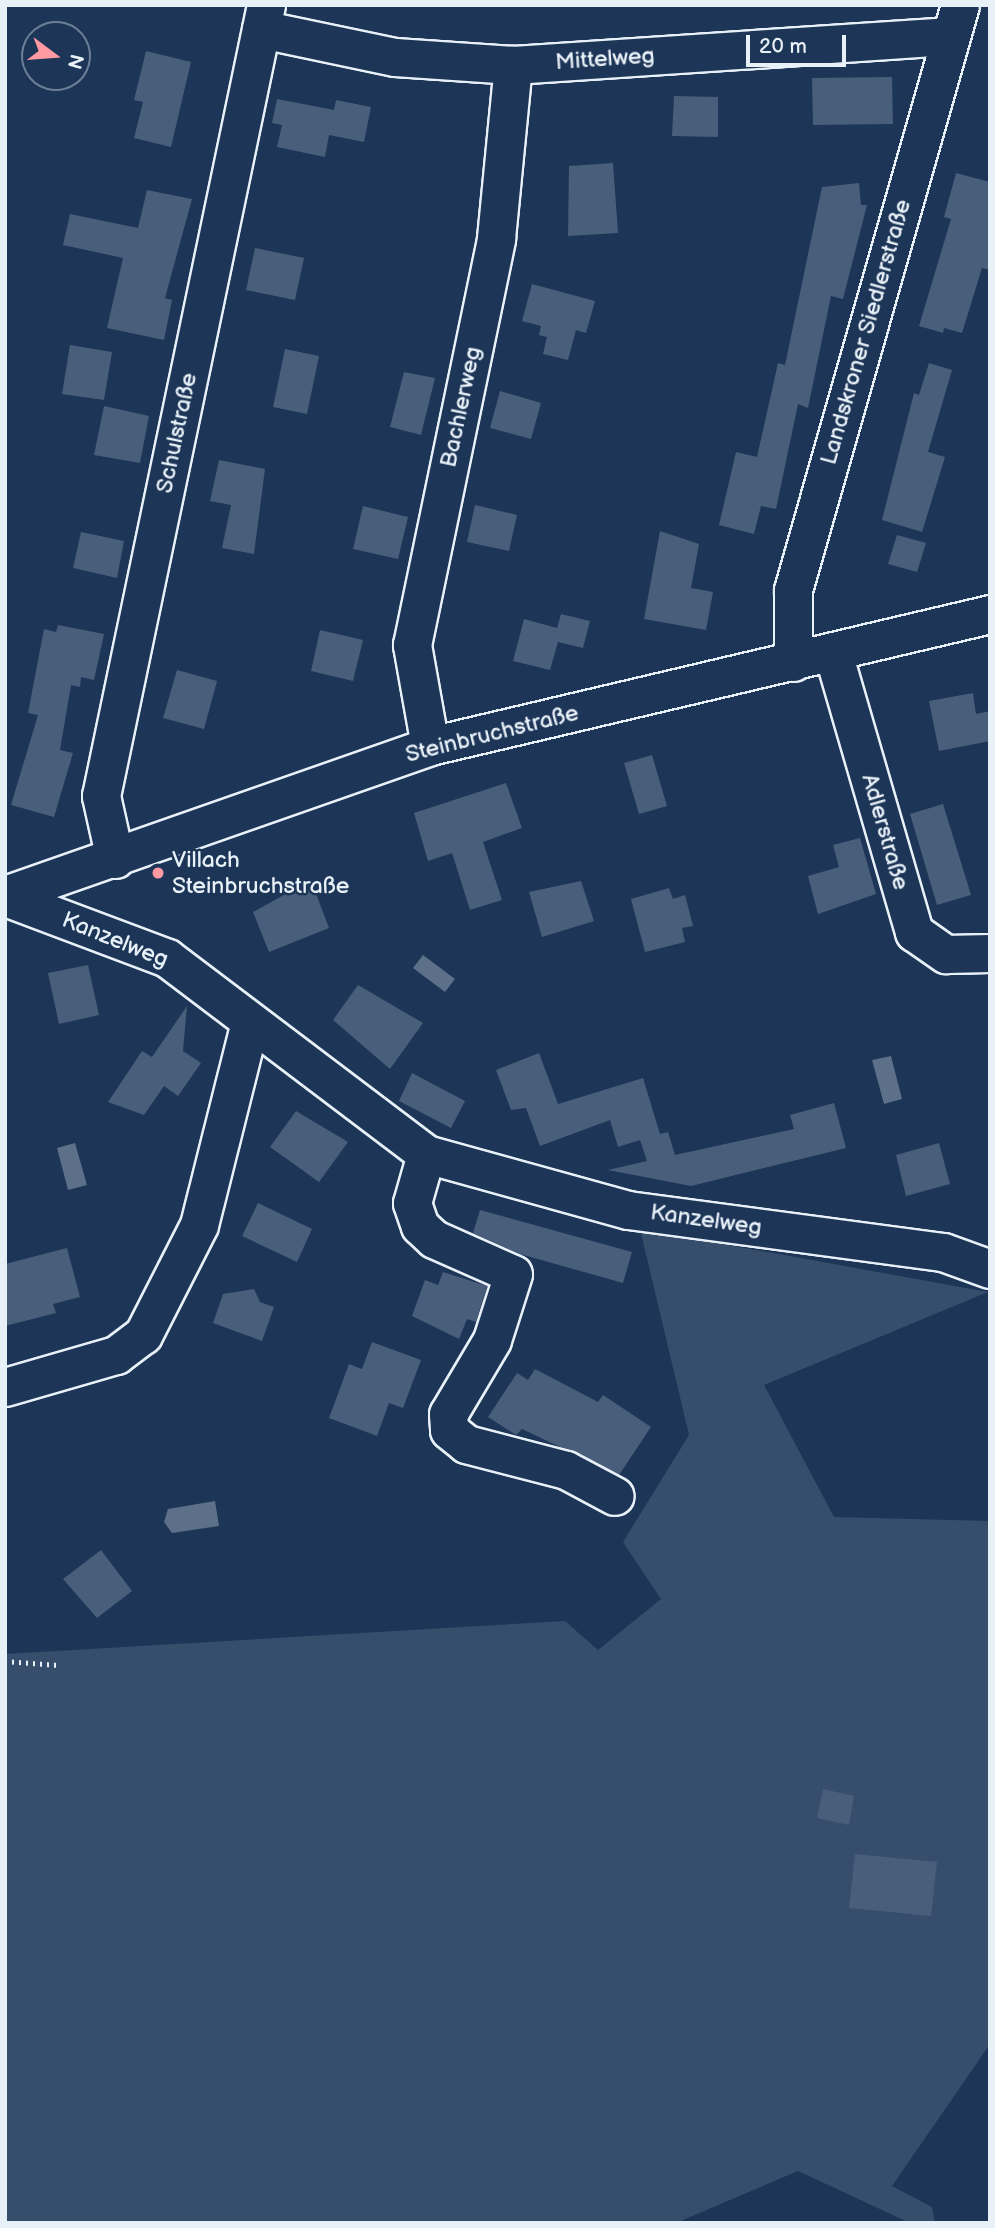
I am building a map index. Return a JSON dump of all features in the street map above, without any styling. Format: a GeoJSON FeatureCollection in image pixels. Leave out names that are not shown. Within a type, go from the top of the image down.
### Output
{"type":"FeatureCollection","features":[{"type":"Feature","properties":{"kind":"street","name":"Mittelweg"},"geometry":{"type":"LineString","coordinates":[[263,17],[395,57],[513,65],[955,21]]}},
{"type":"Feature","properties":{"kind":"street","name":"Schulstraße"},"geometry":{"type":"LineString","coordinates":[[115,859],[101,796],[263,17]]}},
{"type":"Feature","properties":{"kind":"street","name":"Landskroner Siedlerstraße"},"geometry":{"type":"LineString","coordinates":[[793,662],[793,590],[955,21]]}},
{"type":"Feature","properties":{"kind":"street","name":"Bachlerweg"},"geometry":{"type":"LineString","coordinates":[[430,746],[412,645],[496,238],[513,65]]}},
{"type":"Feature","properties":{"kind":"street","name":"Steinbruchstraße"},"geometry":{"type":"LineString","coordinates":[[5,896],[430,746],[834,653],[990,614]]}},
{"type":"Feature","properties":{"kind":"street","name":"Adlerstraße"},"geometry":{"type":"LineString","coordinates":[[834,653],[914,932],[946,954],[990,953]]}},
{"type":"Feature","properties":{"kind":"street","name":"Kanzelweg"},"geometry":{"type":"LineString","coordinates":[[5,896],[167,958],[426,1154],[628,1210],[943,1252],[987,1267]]}},
{"type":"Feature","properties":{"kind":"street"},"geometry":{"type":"LineString","coordinates":[[5,1387],[116,1355],[143,1335],[199,1225],[250,1022]]}},
{"type":"Feature","properties":{"kind":"street"},"geometry":{"type":"LineString","coordinates":[[426,1154],[412,1203],[420,1226],[434,1239],[513,1274],[492,1340],[448,1414],[449,1430],[466,1444],[566,1470],[615,1496]]}},
{"type":"Feature","properties":{"kind":"path"},"geometry":{"type":"LineString","coordinates":[[5,1661],[58,1665]]}},
{"type":"Feature","properties":{"kind":"shaded area"},"geometry":{"type":"Polygon","coordinates":[[[423,955],[455,979],[445,992],[413,968],[423,955]]]}},
{"type":"Feature","properties":{"kind":"shaded area"},"geometry":{"type":"Polygon","coordinates":[[[891,1056],[902,1099],[884,1104],[872,1060],[891,1056]]]}},
{"type":"Feature","properties":{"kind":"shaded area"},"geometry":{"type":"Polygon","coordinates":[[[75,1143],[87,1185],[68,1190],[57,1148],[75,1143]]]}},
{"type":"Feature","properties":{"kind":"shaded area"},"geometry":{"type":"Polygon","coordinates":[[[640,1229],[988,1292],[764,1385],[834,1517],[990,1521],[990,2044],[892,2186],[932,2207],[935,2223],[910,2223],[798,2171],[676,2223],[5,2223],[5,1654],[565,1621],[598,1650],[661,1599],[623,1542],[689,1435],[640,1229]]]}},
{"type":"Feature","properties":{"kind":"shaded area"},"geometry":{"type":"Polygon","coordinates":[[[215,1501],[219,1526],[172,1533],[164,1522],[168,1509],[215,1501]]]}},
{"type":"Feature","properties":{"kind":"building"},"geometry":{"type":"Polygon","coordinates":[[[146,51],[191,62],[171,147],[134,138],[143,102],[134,100],[146,51]]]}},
{"type":"Feature","properties":{"kind":"building"},"geometry":{"type":"Polygon","coordinates":[[[892,77],[893,124],[813,125],[812,78],[892,77]]]}},
{"type":"Feature","properties":{"kind":"building"},"geometry":{"type":"Polygon","coordinates":[[[674,96],[718,97],[718,137],[672,136],[674,96]]]}},
{"type":"Feature","properties":{"kind":"building"},"geometry":{"type":"Polygon","coordinates":[[[277,99],[334,110],[336,100],[371,107],[364,142],[329,135],[325,157],[277,147],[282,125],[272,123],[277,99]]]}},
{"type":"Feature","properties":{"kind":"building"},"geometry":{"type":"Polygon","coordinates":[[[613,163],[618,233],[568,236],[569,166],[613,163]]]}},
{"type":"Feature","properties":{"kind":"building"},"geometry":{"type":"Polygon","coordinates":[[[956,173],[990,182],[990,270],[982,268],[962,333],[944,328],[943,333],[919,326],[951,219],[944,217],[956,173]]]}},
{"type":"Feature","properties":{"kind":"building"},"geometry":{"type":"Polygon","coordinates":[[[859,183],[861,205],[867,205],[843,299],[831,296],[808,408],[798,404],[776,509],[761,506],[754,534],[719,525],[736,452],[757,457],[778,363],[785,365],[822,187],[859,183]]]}},
{"type":"Feature","properties":{"kind":"building"},"geometry":{"type":"Polygon","coordinates":[[[147,190],[192,199],[165,298],[172,300],[164,340],[107,328],[123,258],[63,245],[70,214],[138,228],[147,190]]]}},
{"type":"Feature","properties":{"kind":"building"},"geometry":{"type":"Polygon","coordinates":[[[255,248],[304,258],[295,300],[246,290],[255,248]]]}},
{"type":"Feature","properties":{"kind":"building"},"geometry":{"type":"Polygon","coordinates":[[[532,284],[595,301],[586,333],[576,330],[568,360],[543,354],[547,337],[539,335],[541,326],[522,321],[532,284]]]}},
{"type":"Feature","properties":{"kind":"building"},"geometry":{"type":"Polygon","coordinates":[[[70,345],[112,352],[104,400],[62,394],[70,345]]]}},
{"type":"Feature","properties":{"kind":"building"},"geometry":{"type":"Polygon","coordinates":[[[285,349],[319,356],[307,414],[273,407],[285,349]]]}},
{"type":"Feature","properties":{"kind":"building"},"geometry":{"type":"Polygon","coordinates":[[[929,363],[952,370],[928,452],[945,457],[922,532],[882,520],[914,393],[919,395],[929,363]]]}},
{"type":"Feature","properties":{"kind":"building"},"geometry":{"type":"Polygon","coordinates":[[[404,372],[435,378],[421,435],[390,427],[404,372]]]}},
{"type":"Feature","properties":{"kind":"building"},"geometry":{"type":"Polygon","coordinates":[[[500,391],[541,403],[531,439],[490,428],[500,391]]]}},
{"type":"Feature","properties":{"kind":"building"},"geometry":{"type":"Polygon","coordinates":[[[104,406],[149,416],[140,463],[94,455],[104,406]]]}},
{"type":"Feature","properties":{"kind":"building"},"geometry":{"type":"Polygon","coordinates":[[[219,460],[265,469],[254,554],[222,548],[231,505],[210,501],[219,460]]]}},
{"type":"Feature","properties":{"kind":"building"},"geometry":{"type":"Polygon","coordinates":[[[475,505],[517,515],[509,551],[467,542],[475,505]]]}},
{"type":"Feature","properties":{"kind":"building"},"geometry":{"type":"Polygon","coordinates":[[[363,506],[408,517],[398,559],[353,549],[363,506]]]}},
{"type":"Feature","properties":{"kind":"building"},"geometry":{"type":"Polygon","coordinates":[[[660,531],[699,544],[691,588],[713,592],[706,630],[644,619],[660,531]]]}},
{"type":"Feature","properties":{"kind":"building"},"geometry":{"type":"Polygon","coordinates":[[[81,532],[124,541],[117,578],[73,568],[81,532]]]}},
{"type":"Feature","properties":{"kind":"building"},"geometry":{"type":"Polygon","coordinates":[[[897,535],[926,543],[917,572],[888,564],[897,535]]]}},
{"type":"Feature","properties":{"kind":"building"},"geometry":{"type":"Polygon","coordinates":[[[561,614],[590,621],[583,648],[558,642],[550,670],[513,661],[524,619],[557,628],[561,614]]]}},
{"type":"Feature","properties":{"kind":"building"},"geometry":{"type":"Polygon","coordinates":[[[58,625],[104,634],[94,680],[81,677],[80,687],[71,685],[60,750],[73,753],[54,817],[11,805],[38,715],[28,713],[44,629],[56,632],[58,625]]]}},
{"type":"Feature","properties":{"kind":"building"},"geometry":{"type":"Polygon","coordinates":[[[320,630],[363,640],[353,681],[311,671],[320,630]]]}},
{"type":"Feature","properties":{"kind":"building"},"geometry":{"type":"Polygon","coordinates":[[[177,670],[217,681],[204,729],[163,718],[177,670]]]}},
{"type":"Feature","properties":{"kind":"building"},"geometry":{"type":"Polygon","coordinates":[[[973,693],[976,714],[990,711],[990,741],[939,751],[929,701],[973,693]]]}},
{"type":"Feature","properties":{"kind":"building"},"geometry":{"type":"Polygon","coordinates":[[[652,755],[667,806],[639,814],[624,763],[652,755]]]}},
{"type":"Feature","properties":{"kind":"building"},"geometry":{"type":"Polygon","coordinates":[[[506,783],[522,828],[483,842],[502,900],[470,910],[452,853],[428,861],[414,813],[506,783]]]}},
{"type":"Feature","properties":{"kind":"building"},"geometry":{"type":"Polygon","coordinates":[[[943,804],[971,895],[937,905],[910,814],[943,804]]]}},
{"type":"Feature","properties":{"kind":"building"},"geometry":{"type":"Polygon","coordinates":[[[860,838],[876,894],[818,914],[808,876],[839,867],[833,845],[860,838]]]}},
{"type":"Feature","properties":{"kind":"building"},"geometry":{"type":"Polygon","coordinates":[[[311,880],[329,928],[269,952],[253,912],[311,880]]]}},
{"type":"Feature","properties":{"kind":"building"},"geometry":{"type":"Polygon","coordinates":[[[581,881],[594,921],[542,937],[529,892],[581,881]]]}},
{"type":"Feature","properties":{"kind":"building"},"geometry":{"type":"Polygon","coordinates":[[[669,888],[673,899],[685,895],[693,926],[682,928],[685,942],[645,952],[631,899],[669,888]]]}},
{"type":"Feature","properties":{"kind":"building"},"geometry":{"type":"Polygon","coordinates":[[[88,965],[99,1015],[59,1024],[48,973],[88,965]]]}},
{"type":"Feature","properties":{"kind":"building"},"geometry":{"type":"Polygon","coordinates":[[[358,985],[423,1023],[390,1069],[333,1020],[358,985]]]}},
{"type":"Feature","properties":{"kind":"building"},"geometry":{"type":"Polygon","coordinates":[[[187,1006],[183,1051],[201,1063],[178,1096],[164,1086],[144,1115],[108,1102],[142,1051],[152,1057],[187,1006]]]}},
{"type":"Feature","properties":{"kind":"building"},"geometry":{"type":"Polygon","coordinates":[[[539,1053],[558,1104],[643,1078],[660,1134],[668,1132],[675,1155],[794,1129],[790,1115],[834,1103],[846,1148],[691,1186],[608,1170],[647,1161],[640,1140],[618,1147],[610,1120],[540,1146],[526,1108],[511,1110],[496,1070],[539,1053]]]}},
{"type":"Feature","properties":{"kind":"building"},"geometry":{"type":"Polygon","coordinates":[[[412,1073],[465,1101],[451,1128],[399,1101],[412,1073]]]}},
{"type":"Feature","properties":{"kind":"building"},"geometry":{"type":"Polygon","coordinates":[[[296,1111],[348,1142],[319,1182],[270,1147],[296,1111]]]}},
{"type":"Feature","properties":{"kind":"building"},"geometry":{"type":"Polygon","coordinates":[[[939,1143],[950,1184],[906,1196],[896,1155],[939,1143]]]}},
{"type":"Feature","properties":{"kind":"building"},"geometry":{"type":"Polygon","coordinates":[[[258,1203],[312,1229],[297,1262],[242,1236],[258,1203]]]}},
{"type":"Feature","properties":{"kind":"building"},"geometry":{"type":"Polygon","coordinates":[[[480,1210],[632,1252],[623,1283],[520,1254],[473,1233],[480,1210]]]}},
{"type":"Feature","properties":{"kind":"building"},"geometry":{"type":"Polygon","coordinates":[[[67,1248],[80,1297],[53,1304],[56,1313],[5,1326],[5,1264],[67,1248]]]}},
{"type":"Feature","properties":{"kind":"building"},"geometry":{"type":"Polygon","coordinates":[[[443,1272],[487,1286],[476,1322],[467,1319],[459,1339],[412,1316],[425,1280],[438,1285],[443,1272]]]}},
{"type":"Feature","properties":{"kind":"building"},"geometry":{"type":"Polygon","coordinates":[[[254,1289],[260,1302],[274,1307],[262,1341],[213,1323],[223,1294],[254,1289]]]}},
{"type":"Feature","properties":{"kind":"building"},"geometry":{"type":"Polygon","coordinates":[[[372,1342],[421,1360],[403,1408],[389,1403],[377,1436],[329,1418],[349,1364],[362,1369],[372,1342]]]}},
{"type":"Feature","properties":{"kind":"building"},"geometry":{"type":"Polygon","coordinates":[[[535,1369],[598,1402],[603,1395],[651,1427],[619,1475],[522,1429],[516,1435],[488,1417],[517,1373],[528,1380],[535,1369]]]}},
{"type":"Feature","properties":{"kind":"building"},"geometry":{"type":"Polygon","coordinates":[[[101,1550],[132,1591],[97,1618],[63,1579],[101,1550]]]}},
{"type":"Feature","properties":{"kind":"building"},"geometry":{"type":"Polygon","coordinates":[[[823,1789],[854,1796],[849,1825],[817,1818],[823,1789]]]}},
{"type":"Feature","properties":{"kind":"building"},"geometry":{"type":"Polygon","coordinates":[[[855,1854],[937,1862],[931,1916],[849,1908],[855,1854]]]}},
{"type":"Feature","properties":{"kind":"place","name":"Villach Steinbruchstraße"},"geometry":{"type":"Point","coordinates":[158,873]}}]}
